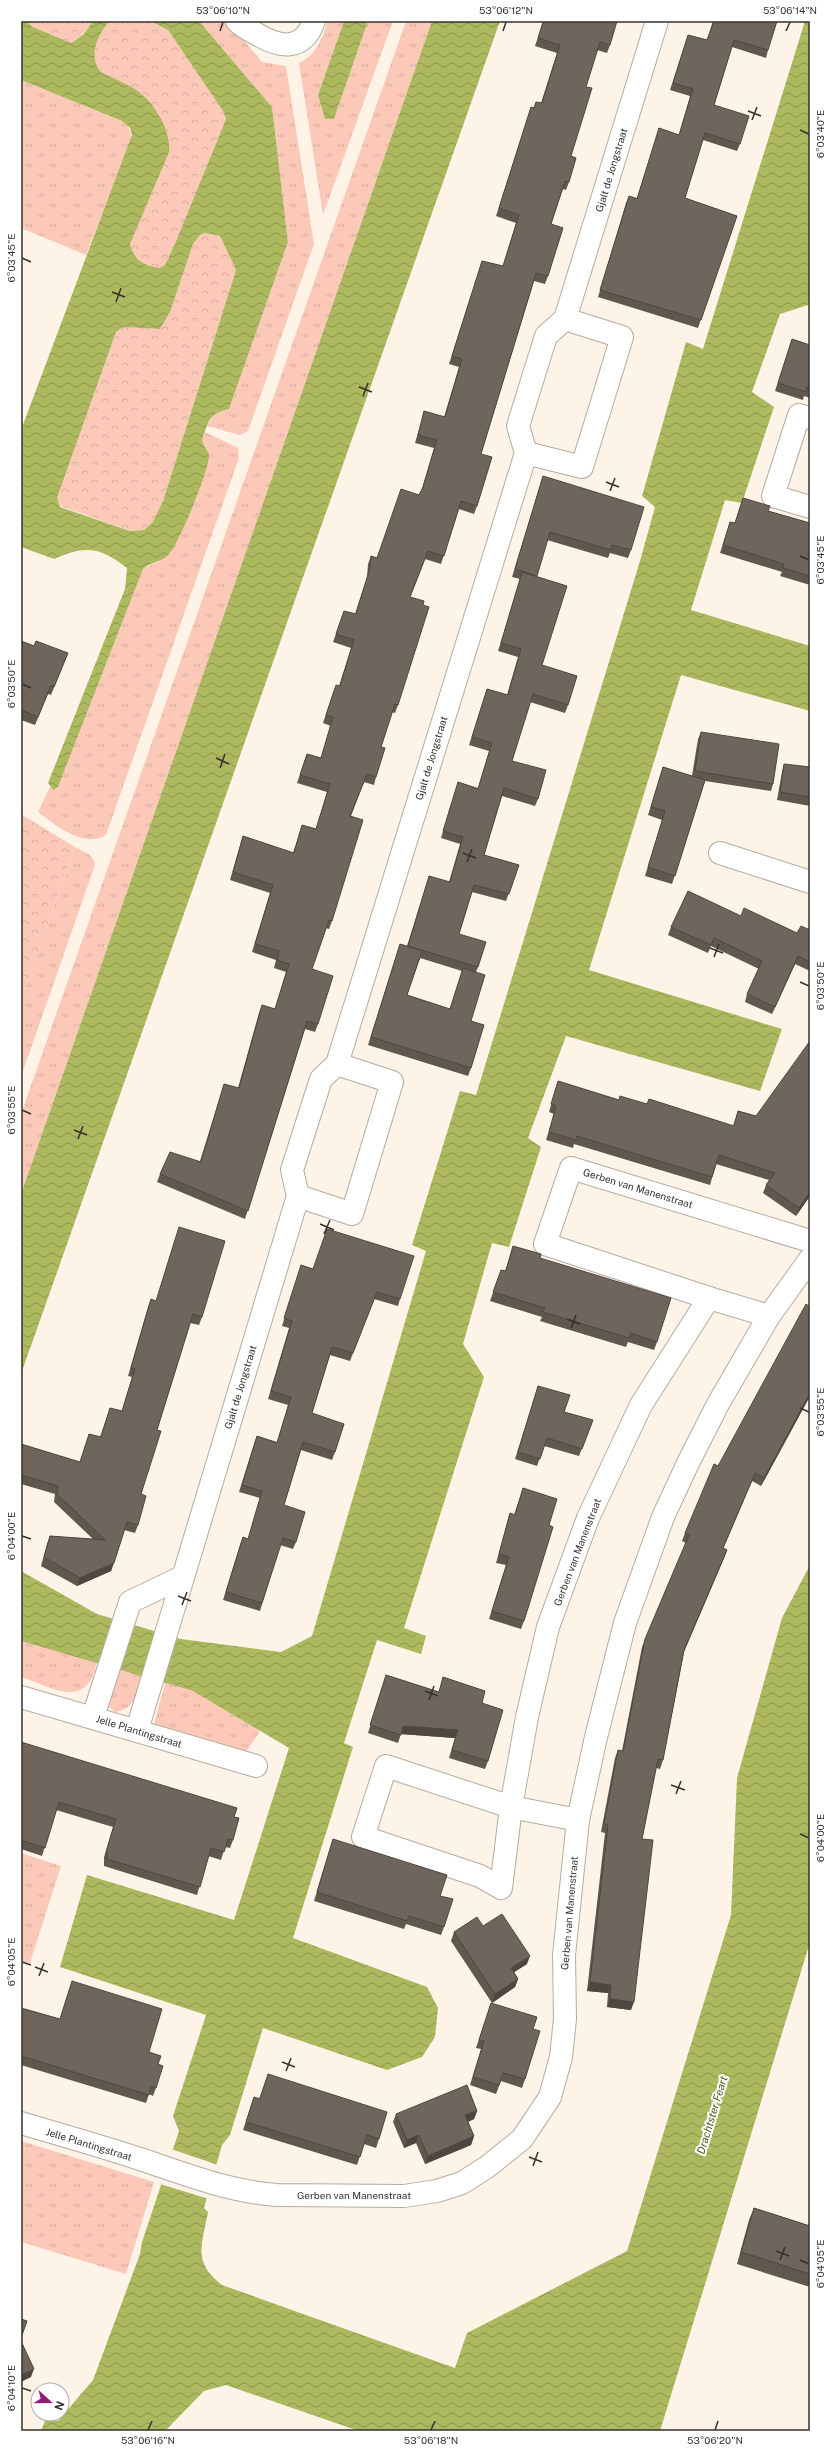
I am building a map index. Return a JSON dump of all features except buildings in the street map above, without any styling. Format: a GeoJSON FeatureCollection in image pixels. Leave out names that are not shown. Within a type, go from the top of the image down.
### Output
{"type":"FeatureCollection","features":[{"type":"Feature","properties":{"kind":"street"},"geometry":{"type":"LineString","coordinates":[[237,21],[271,43],[284,45],[299,42],[307,36],[314,21]]}},
{"type":"Feature","properties":{"kind":"street","name":"Gjalt de Jongstraat"},"geometry":{"type":"LineString","coordinates":[[565,319],[657,21]]}},
{"type":"Feature","properties":{"kind":"street"},"geometry":{"type":"LineString","coordinates":[[565,319],[622,337],[582,467],[526,453],[518,426],[546,336],[565,319]]}},
{"type":"Feature","properties":{"kind":"street"},"geometry":{"type":"LineString","coordinates":[[810,418],[799,415],[773,496],[810,507]]}},
{"type":"Feature","properties":{"kind":"street","name":"Gjalt de Jongstraat"},"geometry":{"type":"LineString","coordinates":[[137,1730],[298,1196],[292,1170],[321,1079],[337,1064],[526,453]]}},
{"type":"Feature","properties":{"kind":"street"},"geometry":{"type":"LineString","coordinates":[[720,853],[810,882]]}},
{"type":"Feature","properties":{"kind":"street"},"geometry":{"type":"LineString","coordinates":[[298,1196],[352,1214],[392,1082],[337,1064]]}},
{"type":"Feature","properties":{"kind":"street","name":"Gerben van Manenstraat"},"geometry":{"type":"LineString","coordinates":[[769,1316],[709,1298],[545,1244],[571,1168],[810,1241]]}},
{"type":"Feature","properties":{"kind":"street","name":"Gerben van Manenstraat"},"geometry":{"type":"LineString","coordinates":[[157,2165],[223,2187],[258,2194],[404,2196],[437,2191],[462,2183],[487,2167],[522,2139],[550,2097],[561,2057],[565,2019],[564,1955],[578,1820],[596,1737],[625,1623],[663,1517],[718,1404],[769,1316],[810,1259]]}},
{"type":"Feature","properties":{"kind":"street","name":"Gerben van Manenstraat"},"geometry":{"type":"LineString","coordinates":[[578,1820],[511,1807],[386,1766],[363,1837],[480,1876],[501,1888],[511,1807],[527,1717],[548,1627],[588,1518],[640,1405],[709,1298]]}},
{"type":"Feature","properties":{"kind":"street"},"geometry":{"type":"LineString","coordinates":[[93,1717],[130,1602],[182,1577]]}},
{"type":"Feature","properties":{"kind":"street","name":"Jelle Plantingstraat"},"geometry":{"type":"LineString","coordinates":[[21,1697],[256,1766]]}},
{"type":"Feature","properties":{"kind":"street","name":"Jelle Plantingstraat"},"geometry":{"type":"LineString","coordinates":[[21,2123],[157,2165]]}},
{"type":"Feature","properties":{"kind":"green space"},"geometry":{"type":"Polygon","coordinates":[[[26,21],[93,21],[84,33],[71,43],[33,27],[26,21]]]}},
{"type":"Feature","properties":{"kind":"green space"},"geometry":{"type":"Polygon","coordinates":[[[110,21],[150,21],[168,30],[223,111],[226,119],[174,246],[165,265],[159,268],[140,261],[134,254],[130,244],[163,123],[144,95],[101,72],[97,66],[95,53],[98,39],[105,26],[110,21]]]}},
{"type":"Feature","properties":{"kind":"green space"},"geometry":{"type":"Polygon","coordinates":[[[199,21],[228,21],[262,62],[286,66],[314,244],[248,431],[240,435],[207,426],[215,412],[229,409],[288,242],[272,107],[199,21]]]}},
{"type":"Feature","properties":{"kind":"green space"},"geometry":{"type":"Polygon","coordinates":[[[328,21],[344,21],[318,95],[334,119],[368,21],[393,21],[323,215],[299,63],[311,55],[315,50],[321,40],[328,21]]]}},
{"type":"Feature","properties":{"kind":"green space"},"geometry":{"type":"Polygon","coordinates":[[[406,21],[432,21],[21,1194],[21,1114],[406,21]]]}},
{"type":"Feature","properties":{"kind":"green space"},"geometry":{"type":"Polygon","coordinates":[[[21,80],[122,121],[129,128],[131,138],[127,151],[86,255],[21,228],[21,80]]]}},
{"type":"Feature","properties":{"kind":"green space"},"geometry":{"type":"Polygon","coordinates":[[[205,233],[220,236],[236,270],[163,501],[152,523],[144,530],[131,531],[60,506],[57,498],[116,332],[123,327],[160,329],[170,312],[193,244],[200,235],[205,233]]]}},
{"type":"Feature","properties":{"kind":"green space"},"geometry":{"type":"Polygon","coordinates":[[[205,432],[238,448],[239,458],[106,835],[97,839],[79,837],[61,829],[38,812],[50,787],[53,790],[58,787],[143,569],[160,561],[209,455],[202,440],[205,432]]]}},
{"type":"Feature","properties":{"kind":"green space"},"geometry":{"type":"Polygon","coordinates":[[[21,814],[75,847],[21,1000],[21,831],[23,826],[21,814]]]}},
{"type":"Feature","properties":{"kind":"green space"},"geometry":{"type":"Polygon","coordinates":[[[75,847],[91,856],[95,865],[21,1077],[21,1000],[75,847]]]}},
{"type":"Feature","properties":{"kind":"green space"},"geometry":{"type":"Polygon","coordinates":[[[21,1641],[97,1662],[92,1677],[86,1687],[77,1691],[68,1692],[57,1690],[21,1677],[21,1641]]]}},
{"type":"Feature","properties":{"kind":"green space"},"geometry":{"type":"Polygon","coordinates":[[[119,1669],[144,1676],[138,1694],[131,1704],[127,1708],[115,1712],[109,1707],[119,1669]]]}},
{"type":"Feature","properties":{"kind":"green space"},"geometry":{"type":"Polygon","coordinates":[[[165,1683],[193,1691],[260,1731],[246,1752],[154,1724],[165,1683]]]}},
{"type":"Feature","properties":{"kind":"green space"},"geometry":{"type":"Polygon","coordinates":[[[21,1853],[61,1866],[30,1963],[21,1961],[21,1853]]]}},
{"type":"Feature","properties":{"kind":"green space"},"geometry":{"type":"Polygon","coordinates":[[[21,2141],[154,2182],[126,2274],[21,2242],[21,2141]]]}},
{"type":"Feature","properties":{"kind":"water"},"geometry":{"type":"Polygon","coordinates":[[[21,21],[26,21],[33,27],[71,43],[84,34],[93,21],[110,21],[101,32],[98,39],[95,53],[97,66],[101,72],[140,92],[144,96],[159,115],[168,137],[169,152],[130,244],[134,254],[140,261],[159,268],[165,265],[174,246],[226,119],[223,111],[168,30],[150,21],[199,21],[272,107],[288,242],[229,409],[213,416],[206,428],[202,440],[209,454],[207,465],[199,491],[180,536],[166,557],[143,569],[58,787],[53,790],[48,783],[125,589],[127,568],[109,556],[92,550],[75,552],[54,559],[21,547],[21,430],[132,135],[130,128],[122,121],[21,80],[21,21]],[[205,233],[200,235],[193,244],[170,312],[160,329],[123,327],[116,332],[57,498],[60,507],[130,531],[144,530],[152,523],[163,501],[236,270],[220,236],[205,233]]]}},
{"type":"Feature","properties":{"kind":"water"},"geometry":{"type":"Polygon","coordinates":[[[344,21],[368,21],[334,119],[325,119],[318,95],[344,21]]]}},
{"type":"Feature","properties":{"kind":"water"},"geometry":{"type":"Polygon","coordinates":[[[432,21],[500,21],[21,1374],[21,1194],[432,21]]]}},
{"type":"Feature","properties":{"kind":"water","name":"Drachtster Feart"},"geometry":{"type":"Polygon","coordinates":[[[805,21],[810,21],[810,298],[808,305],[780,314],[752,392],[774,407],[742,503],[725,500],[691,610],[810,646],[810,711],[681,675],[589,970],[782,1029],[760,1091],[566,1036],[528,1138],[541,1147],[509,1247],[492,1243],[463,1344],[484,1377],[404,1628],[426,1636],[421,1654],[377,1640],[344,1743],[353,1747],[293,1938],[427,1987],[438,2008],[435,2037],[422,2057],[387,2070],[263,2028],[230,2135],[222,2145],[204,2208],[208,2212],[202,2244],[203,2260],[206,2269],[222,2285],[455,2368],[467,2333],[627,2251],[731,1915],[737,1778],[782,1618],[810,1565],[810,1942],[660,2431],[359,2431],[226,2385],[204,2391],[165,2431],[41,2431],[45,2422],[70,2422],[70,2407],[93,2380],[140,2254],[142,2242],[179,2131],[173,2116],[206,2015],[60,1967],[87,1875],[234,1920],[289,1748],[193,1691],[21,1641],[21,1571],[97,1614],[181,1639],[281,1652],[312,1636],[426,1251],[412,1245],[460,1091],[476,1095],[640,561],[655,507],[642,496],[686,342],[703,349],[805,21]]]}},
{"type":"Feature","properties":{"kind":"pier"},"geometry":{"type":"Polygon","coordinates":[[[171,2149],[218,2165],[209,2199],[160,2184],[171,2149]]]}}]}
